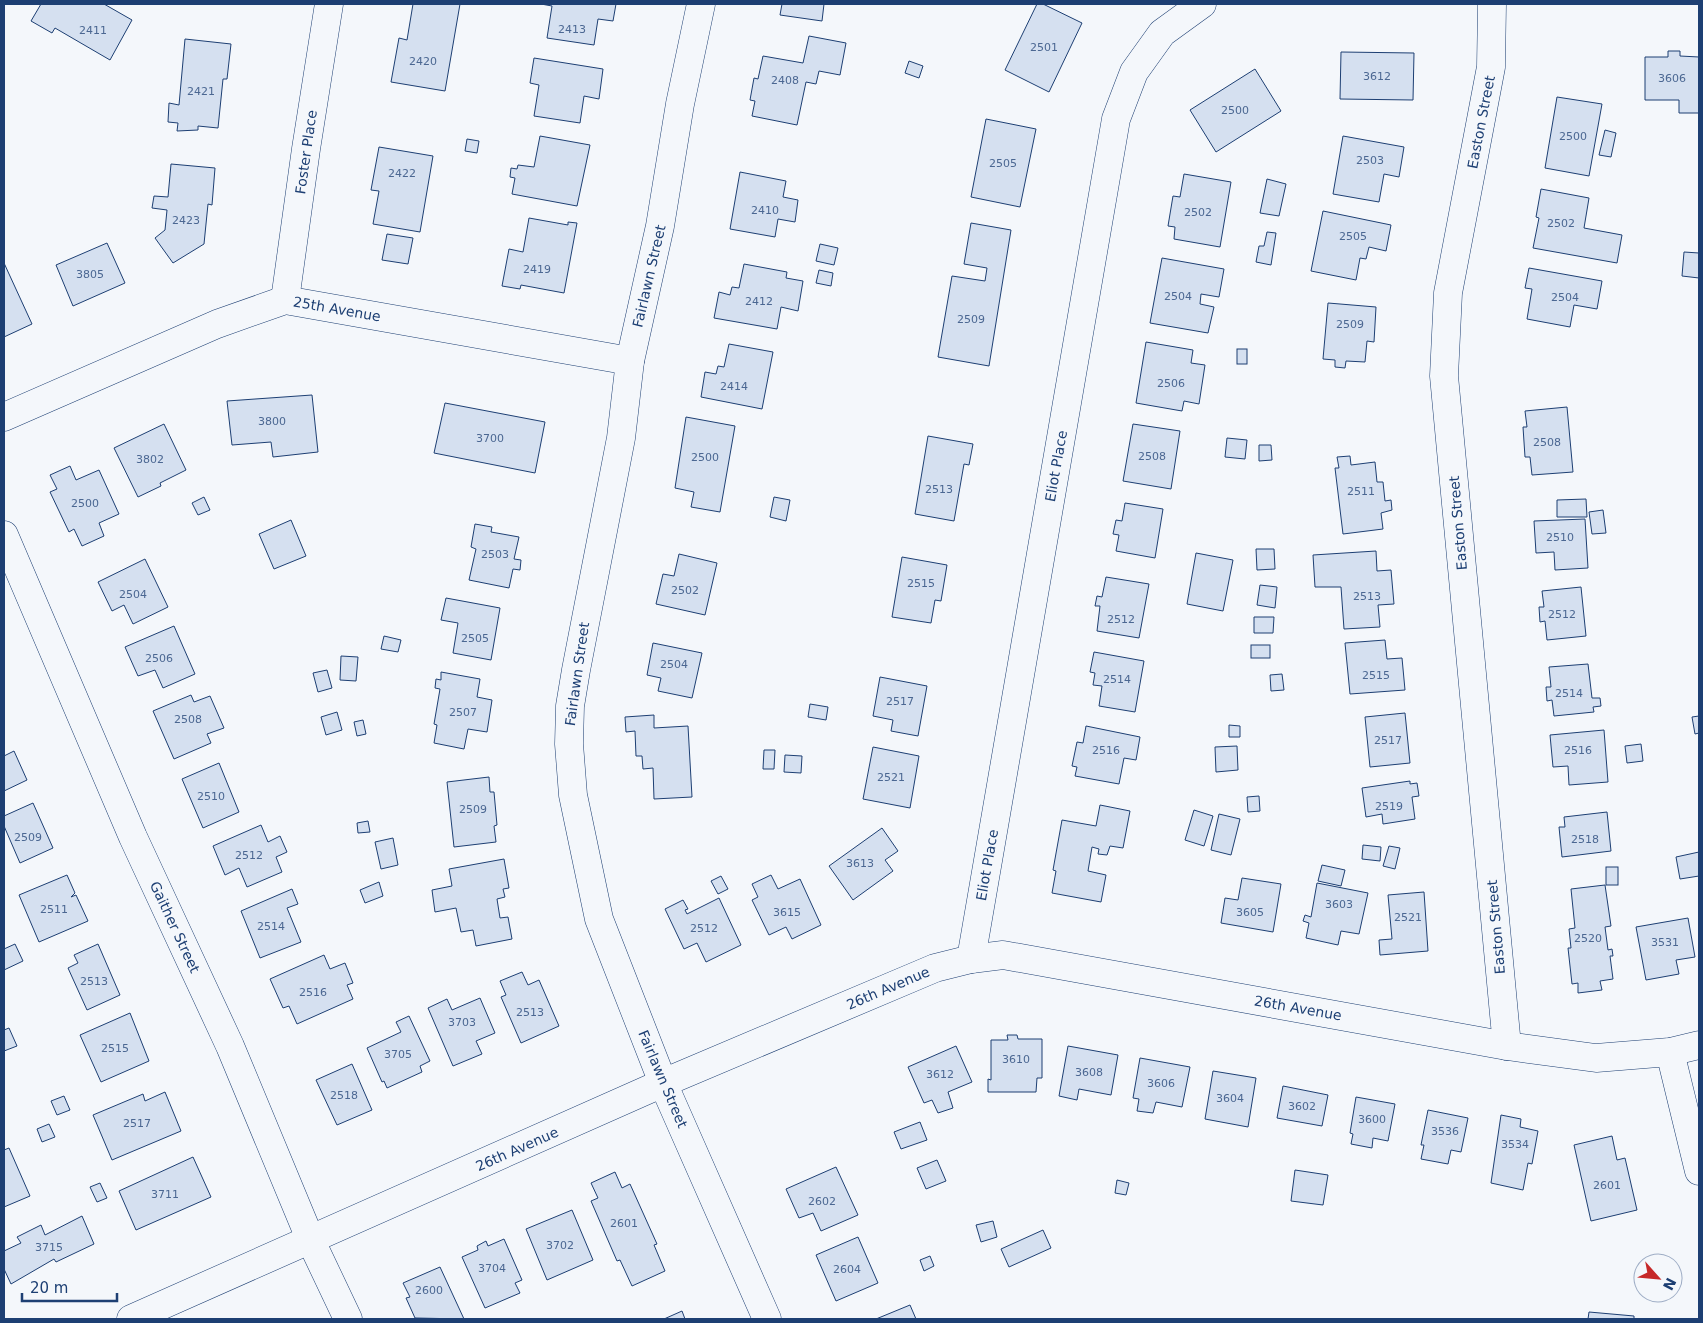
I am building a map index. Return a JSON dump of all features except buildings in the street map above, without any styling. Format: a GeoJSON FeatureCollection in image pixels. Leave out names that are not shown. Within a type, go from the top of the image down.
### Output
{"type":"FeatureCollection","features":[{"type":"Feature","properties":{"kind":"street","name":"Foster Place"},"geometry":{"type":"LineString","coordinates":[[285,300],[329,4]]}},
{"type":"Feature","properties":{"kind":"street","name":"Fairlawn Street"},"geometry":{"type":"LineString","coordinates":[[701,4],[680,104],[660,226],[630,361],[621,438],[574,679],[570,706],[570,744],[573,795],[599,919],[663,1083],[767,1319]]}},
{"type":"Feature","properties":{"kind":"street","name":"Eliot Place"},"geometry":{"type":"LineString","coordinates":[[971,959],[1116,119],[1134,72],[1162,34],[1202,4]]}},
{"type":"Feature","properties":{"kind":"street","name":"Easton Street"},"geometry":{"type":"LineString","coordinates":[[1492,4],[1491,67],[1448,293],[1444,376],[1507,1046]]}},
{"type":"Feature","properties":{"kind":"street","name":"25th Avenue"},"geometry":{"type":"LineString","coordinates":[[4,417],[217,324],[285,300],[630,361]]}},
{"type":"Feature","properties":{"kind":"street","name":"Gaither Street"},"geometry":{"type":"LineString","coordinates":[[4,535],[133,837],[230,1046],[311,1241],[348,1319]]}},
{"type":"Feature","properties":{"kind":"street","name":"26th Avenue"},"geometry":{"type":"LineString","coordinates":[[131,1319],[311,1241],[663,1083],[935,968],[971,959],[1003,955],[1507,1046],[1596,1058],[1670,1052],[1699,1045]]}},
{"type":"Feature","properties":{"kind":"street"},"geometry":{"type":"LineString","coordinates":[[1670,1052],[1699,1171]]}}]}
